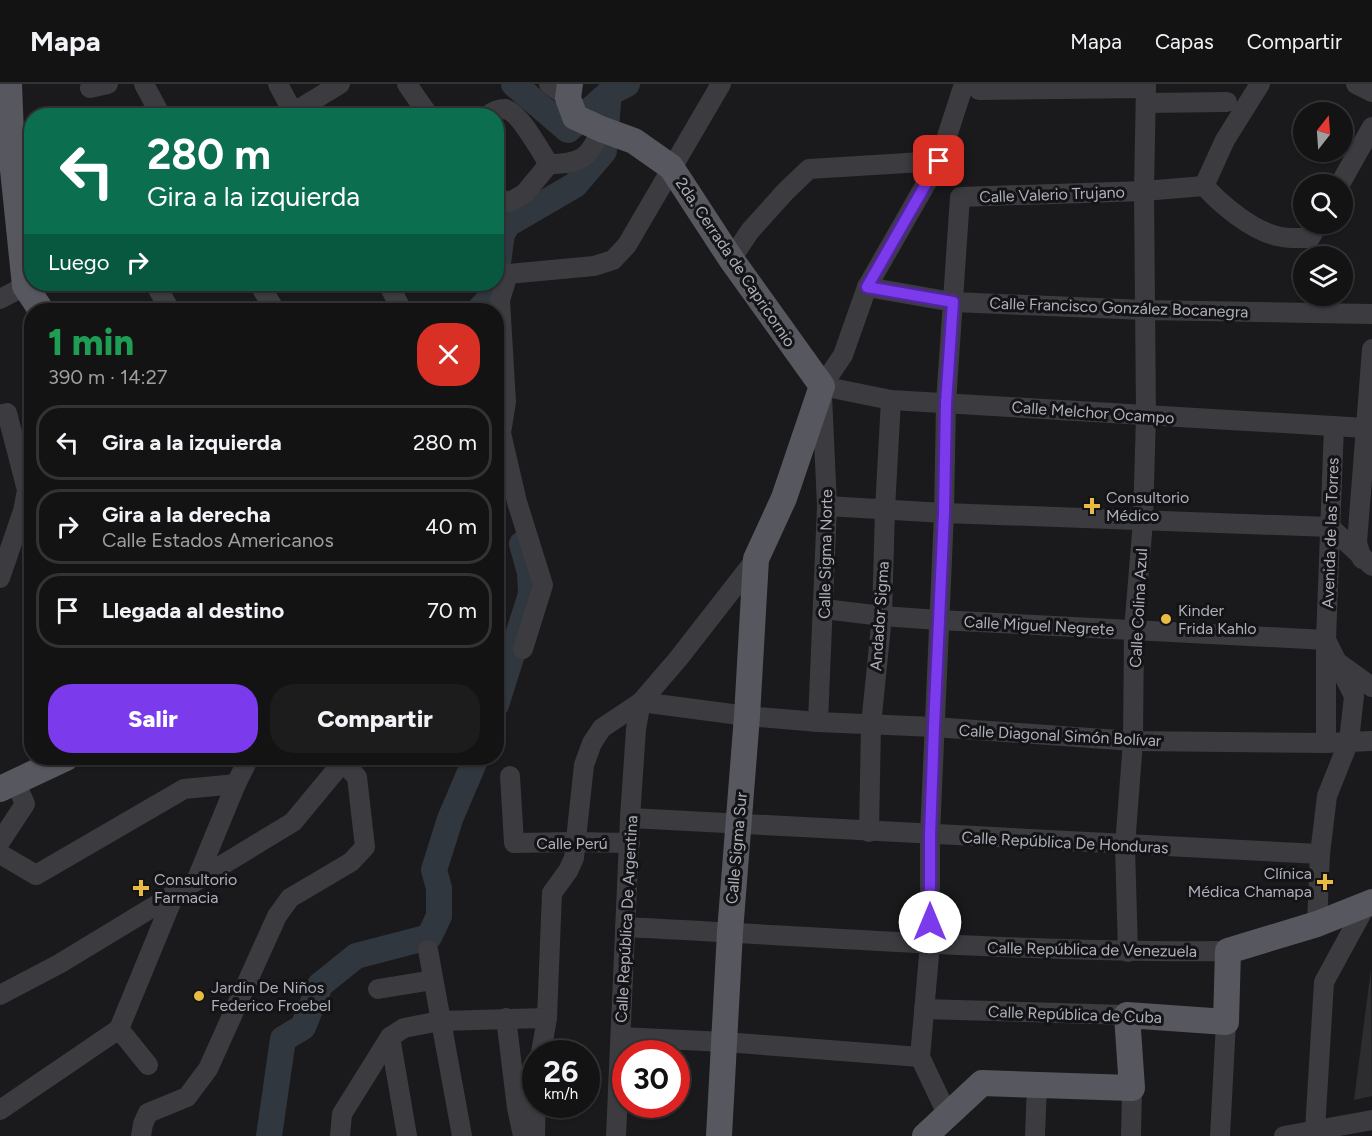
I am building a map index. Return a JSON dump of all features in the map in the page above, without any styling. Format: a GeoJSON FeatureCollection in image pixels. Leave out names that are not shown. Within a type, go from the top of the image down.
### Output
{"type":"FeatureCollection","features":[{"type":"Feature","properties":{"kind":"main road"},"geometry":{"type":"LineString","coordinates":[[9,84],[24,275]]}},
{"type":"Feature","properties":{"kind":"main road","name":"2da. Cerrada de Capricornio"},"geometry":{"type":"LineString","coordinates":[[566,96],[601,129],[634,141],[671,167],[730,259],[822,386]]}},
{"type":"Feature","properties":{"kind":"main road"},"geometry":{"type":"LineString","coordinates":[[756,559],[784,498],[822,386]]}},
{"type":"Feature","properties":{"kind":"main road","name":"Calle Sigma Sur"},"geometry":{"type":"LineString","coordinates":[[719,1136],[730,932],[747,716],[756,559]]}},
{"type":"Feature","properties":{"kind":"main road"},"geometry":{"type":"LineString","coordinates":[[7,785],[51,765]]}},
{"type":"Feature","properties":{"kind":"main road","name":"Calle República de Venezuela"},"geometry":{"type":"LineString","coordinates":[[1228,951],[1317,924],[1369,903]]}},
{"type":"Feature","properties":{"kind":"main road"},"geometry":{"type":"LineString","coordinates":[[1226,1022],[1228,951]]}},
{"type":"Feature","properties":{"kind":"main road"},"geometry":{"type":"LineString","coordinates":[[925,1136],[982,1083],[1132,1088],[1127,1015]]}},
{"type":"Feature","properties":{"kind":"main road","name":"Calle República de Cuba"},"geometry":{"type":"LineString","coordinates":[[1127,1015],[1226,1022]]}},
{"type":"Feature","properties":{"kind":"street"},"geometry":{"type":"LineString","coordinates":[[144,84],[156,108]]}},
{"type":"Feature","properties":{"kind":"street"},"geometry":{"type":"LineString","coordinates":[[278,84],[292,108]]}},
{"type":"Feature","properties":{"kind":"street"},"geometry":{"type":"LineString","coordinates":[[304,108],[340,84]]}},
{"type":"Feature","properties":{"kind":"street"},"geometry":{"type":"LineString","coordinates":[[407,84],[424,108]]}},
{"type":"Feature","properties":{"kind":"street"},"geometry":{"type":"LineString","coordinates":[[504,287],[508,274],[594,266],[613,260],[627,245],[721,84]]}},
{"type":"Feature","properties":{"kind":"street"},"geometry":{"type":"LineString","coordinates":[[1260,84],[1225,140],[1204,186],[1220,203],[1264,232],[1279,237],[1296,234]]}},
{"type":"Feature","properties":{"kind":"street"},"geometry":{"type":"LineString","coordinates":[[1356,84],[1372,92]]}},
{"type":"Feature","properties":{"kind":"street"},"geometry":{"type":"LineString","coordinates":[[822,386],[843,356],[867,287],[939,161],[972,87],[1228,93],[1225,140]]}},
{"type":"Feature","properties":{"kind":"street","name":"Calle Colina Azul"},"geometry":{"type":"LineString","coordinates":[[1128,952],[1125,846],[1133,741],[1134,630],[1143,521],[1146,415],[1144,191],[1146,92]]}},
{"type":"Feature","properties":{"kind":"street"},"geometry":{"type":"LineString","coordinates":[[504,109],[516,115],[549,164]]}},
{"type":"Feature","properties":{"kind":"street"},"geometry":{"type":"LineString","coordinates":[[1346,174],[1372,127]]}},
{"type":"Feature","properties":{"kind":"street"},"geometry":{"type":"LineString","coordinates":[[549,164],[569,164],[584,158],[595,146],[601,129]]}},
{"type":"Feature","properties":{"kind":"street"},"geometry":{"type":"LineString","coordinates":[[730,259],[750,231],[785,192],[809,170],[939,161]]}},
{"type":"Feature","properties":{"kind":"street"},"geometry":{"type":"LineString","coordinates":[[504,200],[510,201],[525,193],[549,164]]}},
{"type":"Feature","properties":{"kind":"street","name":"Calle Valerio Trujano"},"geometry":{"type":"LineString","coordinates":[[953,302],[960,197],[1144,191],[1204,186]]}},
{"type":"Feature","properties":{"kind":"street"},"geometry":{"type":"LineString","coordinates":[[0,300],[24,286]]}},
{"type":"Feature","properties":{"kind":"street","name":"Calle Francisco González Bocanegra"},"geometry":{"type":"LineString","coordinates":[[867,287],[953,302],[1145,310],[1372,314]]}},
{"type":"Feature","properties":{"kind":"street"},"geometry":{"type":"LineString","coordinates":[[948,1116],[920,1057],[930,944],[930,835],[944,513],[946,403],[953,302]]}},
{"type":"Feature","properties":{"kind":"street","name":"Avenida de las Torres"},"geometry":{"type":"LineString","coordinates":[[1367,562],[1358,543],[1369,430],[1372,349]]}},
{"type":"Feature","properties":{"kind":"street"},"geometry":{"type":"LineString","coordinates":[[504,368],[506,402],[504,414]]}},
{"type":"Feature","properties":{"kind":"street","name":"Calle Melchor Ocampo"},"geometry":{"type":"LineString","coordinates":[[822,386],[891,400],[1369,430]]}},
{"type":"Feature","properties":{"kind":"street","name":"Calle Sigma Norte"},"geometry":{"type":"LineString","coordinates":[[818,722],[827,506],[822,386]]}},
{"type":"Feature","properties":{"kind":"street","name":"Andador Sigma"},"geometry":{"type":"LineString","coordinates":[[869,832],[871,725],[882,616],[891,400]]}},
{"type":"Feature","properties":{"kind":"street"},"geometry":{"type":"LineString","coordinates":[[0,415],[7,413],[24,478]]}},
{"type":"Feature","properties":{"kind":"street","name":"Avenida de las Torres"},"geometry":{"type":"LineString","coordinates":[[1326,743],[1326,639],[1334,426]]}},
{"type":"Feature","properties":{"kind":"street"},"geometry":{"type":"LineString","coordinates":[[504,446],[517,502],[543,585],[523,649]]}},
{"type":"Feature","properties":{"kind":"street"},"geometry":{"type":"LineString","coordinates":[[827,506],[944,513],[1330,527],[1367,562]]}},
{"type":"Feature","properties":{"kind":"street"},"geometry":{"type":"LineString","coordinates":[[0,578],[24,519]]}},
{"type":"Feature","properties":{"kind":"street"},"geometry":{"type":"LineString","coordinates":[[543,1040],[547,1018],[552,893],[568,872],[574,858],[584,765],[592,743],[602,728],[640,702],[756,559]]}},
{"type":"Feature","properties":{"kind":"street","name":"Calle Miguel Negrete"},"geometry":{"type":"LineString","coordinates":[[824,609],[939,620],[1326,639]]}},
{"type":"Feature","properties":{"kind":"street","name":"Avenida de las Torres"},"geometry":{"type":"LineString","coordinates":[[1317,924],[1320,854],[1327,796],[1349,741],[1354,696],[1326,639]]}},
{"type":"Feature","properties":{"kind":"street"},"geometry":{"type":"LineString","coordinates":[[1335,661],[1372,687]]}},
{"type":"Feature","properties":{"kind":"street","name":"Calle Diagonal Simón Bolívar"},"geometry":{"type":"LineString","coordinates":[[640,702],[747,716],[818,722],[934,727],[1133,741],[1326,743],[1372,741]]}},
{"type":"Feature","properties":{"kind":"street","name":"Calle República De Argentina"},"geometry":{"type":"LineString","coordinates":[[616,1136],[630,818],[640,702]]}},
{"type":"Feature","properties":{"kind":"street"},"geometry":{"type":"LineString","coordinates":[[196,880],[246,765]]}},
{"type":"Feature","properties":{"kind":"street"},"geometry":{"type":"LineString","coordinates":[[0,995],[59,964],[293,822],[340,765]]}},
{"type":"Feature","properties":{"kind":"street"},"geometry":{"type":"LineString","coordinates":[[141,1136],[148,1113],[188,1097],[208,1069],[277,916],[290,898],[351,862],[365,847],[357,777],[348,765]]}},
{"type":"Feature","properties":{"kind":"street","name":"Calle Perú"},"geometry":{"type":"LineString","coordinates":[[510,776],[514,843],[630,843]]}},
{"type":"Feature","properties":{"kind":"street"},"geometry":{"type":"LineString","coordinates":[[0,854],[36,875],[184,789],[236,784]]}},
{"type":"Feature","properties":{"kind":"street"},"geometry":{"type":"LineString","coordinates":[[0,842],[25,804],[7,785]]}},
{"type":"Feature","properties":{"kind":"street","name":"Calle República De Honduras"},"geometry":{"type":"LineString","coordinates":[[630,818],[1125,846],[1320,854]]}},
{"type":"Feature","properties":{"kind":"street"},"geometry":{"type":"LineString","coordinates":[[0,1110],[119,1029],[175,893]]}},
{"type":"Feature","properties":{"kind":"street"},"geometry":{"type":"LineString","coordinates":[[1319,1132],[1324,982],[1369,903]]}},
{"type":"Feature","properties":{"kind":"street","name":"Calle República de Venezuela"},"geometry":{"type":"LineString","coordinates":[[625,927],[930,944],[1128,952],[1228,951]]}},
{"type":"Feature","properties":{"kind":"street"},"geometry":{"type":"LineString","coordinates":[[428,950],[462,1136]]}},
{"type":"Feature","properties":{"kind":"street"},"geometry":{"type":"LineString","coordinates":[[378,989],[433,980]]}},
{"type":"Feature","properties":{"kind":"street","name":"Calle República de Cuba"},"geometry":{"type":"LineString","coordinates":[[924,1009],[1127,1015]]}},
{"type":"Feature","properties":{"kind":"street"},"geometry":{"type":"LineString","coordinates":[[506,1018],[517,1108],[523,1136]]}},
{"type":"Feature","properties":{"kind":"street"},"geometry":{"type":"LineString","coordinates":[[340,1136],[342,1114],[390,1037],[404,1028],[440,1021],[547,1018]]}},
{"type":"Feature","properties":{"kind":"street"},"geometry":{"type":"LineString","coordinates":[[1221,1136],[1226,1022]]}},
{"type":"Feature","properties":{"kind":"street"},"geometry":{"type":"LineString","coordinates":[[119,1029],[148,1065]]}},
{"type":"Feature","properties":{"kind":"street"},"geometry":{"type":"LineString","coordinates":[[390,1037],[407,1136]]}},
{"type":"Feature","properties":{"kind":"street"},"geometry":{"type":"LineString","coordinates":[[621,1037],[725,1042],[920,1057]]}},
{"type":"Feature","properties":{"kind":"street"},"geometry":{"type":"LineString","coordinates":[[1035,1136],[1037,1085]]}},
{"type":"Feature","properties":{"kind":"street"},"geometry":{"type":"LineString","coordinates":[[1131,1136],[1132,1088]]}},
{"type":"Feature","properties":{"kind":"street"},"geometry":{"type":"LineString","coordinates":[[342,1114],[346,1136]]}},
{"type":"Feature","properties":{"kind":"street"},"geometry":{"type":"LineString","coordinates":[[535,1118],[535,1136]]}},
{"type":"Feature","properties":{"kind":"street"},"geometry":{"type":"LineString","coordinates":[[1284,1136],[1319,1132],[1372,1120]]}},
{"type":"Feature","properties":{"kind":"building"},"geometry":{"type":"Polygon","coordinates":[[[1371,969],[1372,1096],[1354,1100],[1371,969]]]}},
{"type":"Feature","properties":{"kind":"waterway"},"geometry":{"type":"LineString","coordinates":[[514,84],[568,130],[609,93],[627,84]]}},
{"type":"Feature","properties":{"kind":"waterway"},"geometry":{"type":"LineString","coordinates":[[504,231],[508,224],[575,185],[604,151],[609,93]]}},
{"type":"Feature","properties":{"kind":"waterway"},"geometry":{"type":"LineString","coordinates":[[486,303],[494,291]]}},
{"type":"Feature","properties":{"kind":"waterway"},"geometry":{"type":"LineString","coordinates":[[504,680],[531,594],[530,573],[522,544]]}},
{"type":"Feature","properties":{"kind":"waterway"},"geometry":{"type":"LineString","coordinates":[[269,1136],[283,1039],[303,1027],[320,985],[356,956],[429,937],[439,916],[439,888],[434,870],[450,819],[473,765]]}},
{"type":"Feature","properties":{"kind":"place","name":"Consultorio Médico"},"geometry":{"type":"Point","coordinates":[1092,506]}},
{"type":"Feature","properties":{"kind":"place","name":"Kinder Frida Kahlo"},"geometry":{"type":"Point","coordinates":[1166,619]}},
{"type":"Feature","properties":{"kind":"place","name":"Clínica Médica Chamapa"},"geometry":{"type":"Point","coordinates":[1325,882]}},
{"type":"Feature","properties":{"kind":"place","name":"Consultorio Farmacia"},"geometry":{"type":"Point","coordinates":[141,888]}},
{"type":"Feature","properties":{"kind":"place","name":"Jardin De Niños Federico Froebel"},"geometry":{"type":"Point","coordinates":[199,996]}},
{"type":"Feature","properties":{"kind":"route"},"geometry":{"type":"LineString","coordinates":[[930,922],[930,835],[944,513],[946,403],[953,302],[867,287],[939,161]]}}]}
